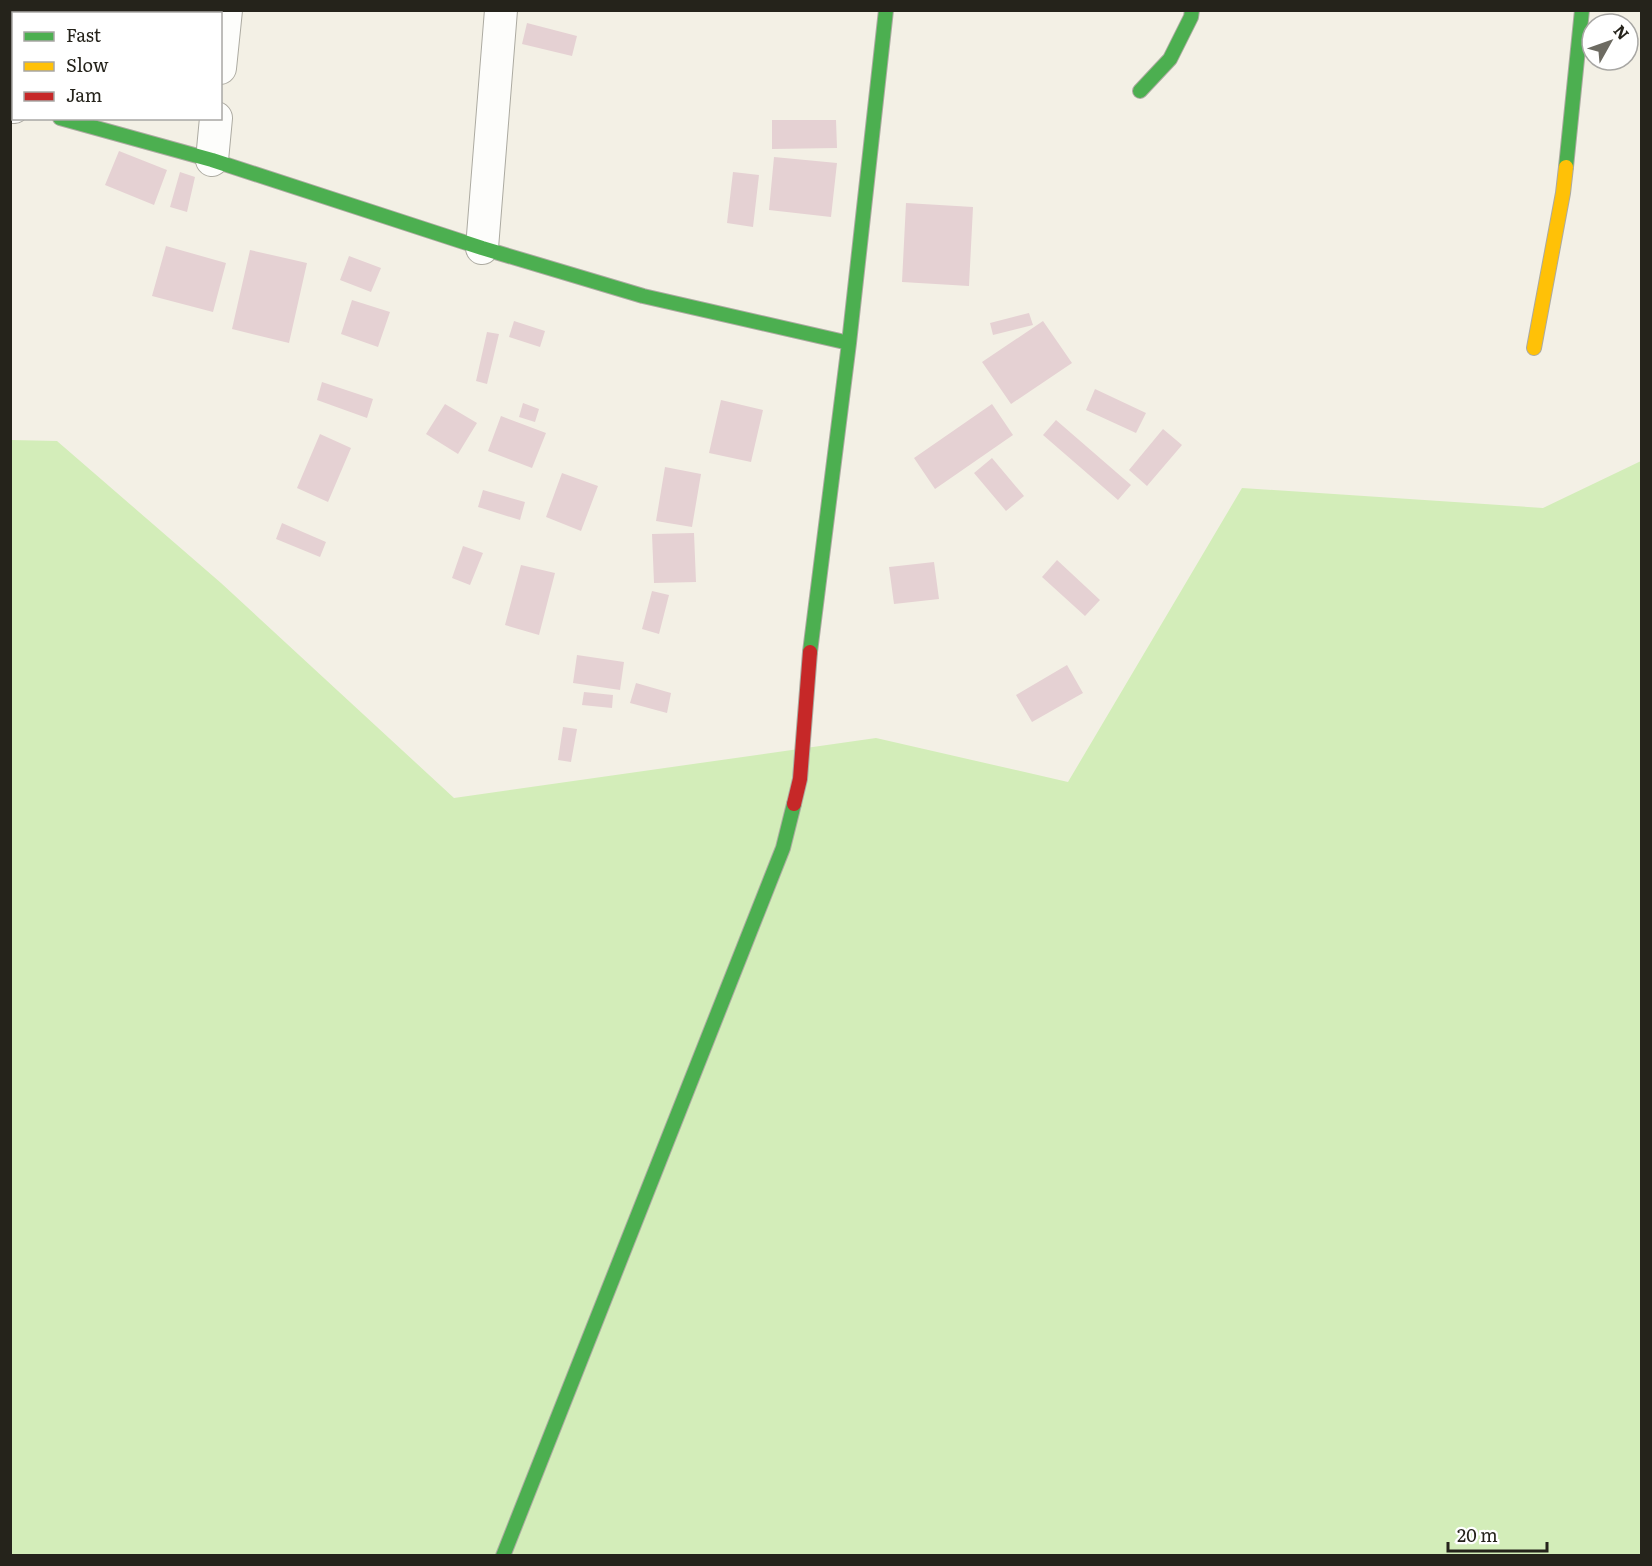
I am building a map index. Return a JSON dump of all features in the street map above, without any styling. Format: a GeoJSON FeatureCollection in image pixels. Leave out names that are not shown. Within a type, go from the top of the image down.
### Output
{"type":"FeatureCollection","features":[{"type":"Feature","properties":{"kind":"street"},"geometry":{"type":"LineString","coordinates":[[222,49],[226,10]]}},
{"type":"Feature","properties":{"kind":"street"},"geometry":{"type":"LineString","coordinates":[[482,248],[501,10]]}},
{"type":"Feature","properties":{"kind":"street"},"geometry":{"type":"LineString","coordinates":[[503,1556],[783,848],[800,779],[812,628],[849,343],[886,10]]}},
{"type":"Feature","properties":{"kind":"street"},"geometry":{"type":"LineString","coordinates":[[1140,91],[1170,59],[1191,17],[1192,10]]}},
{"type":"Feature","properties":{"kind":"street"},"geometry":{"type":"LineString","coordinates":[[1534,348],[1563,193],[1582,10]]}},
{"type":"Feature","properties":{"kind":"street"},"geometry":{"type":"LineString","coordinates":[[67,120],[212,160],[482,248],[643,296],[849,343]]}},
{"type":"Feature","properties":{"kind":"street"},"geometry":{"type":"LineString","coordinates":[[212,160],[216,120]]}},
{"type":"Feature","properties":{"kind":"green space"},"geometry":{"type":"Polygon","coordinates":[[[11,440],[57,441],[221,583],[454,798],[876,738],[1068,782],[1242,488],[1543,508],[1641,461],[1641,1555],[11,1556],[11,440]]]}},
{"type":"Feature","properties":{"kind":"building"},"geometry":{"type":"Polygon","coordinates":[[[527,23],[577,36],[572,56],[522,44],[527,23]]]}},
{"type":"Feature","properties":{"kind":"building"},"geometry":{"type":"Polygon","coordinates":[[[772,120],[836,120],[837,148],[772,149],[772,120]]]}},
{"type":"Feature","properties":{"kind":"building"},"geometry":{"type":"Polygon","coordinates":[[[119,151],[167,170],[154,205],[105,185],[119,151]]]}},
{"type":"Feature","properties":{"kind":"building"},"geometry":{"type":"Polygon","coordinates":[[[774,157],[837,163],[831,217],[769,210],[774,157]]]}},
{"type":"Feature","properties":{"kind":"building"},"geometry":{"type":"Polygon","coordinates":[[[180,172],[195,177],[187,212],[170,207],[180,172]]]}},
{"type":"Feature","properties":{"kind":"building"},"geometry":{"type":"Polygon","coordinates":[[[733,172],[759,175],[753,227],[727,223],[733,172]]]}},
{"type":"Feature","properties":{"kind":"building"},"geometry":{"type":"Polygon","coordinates":[[[906,203],[973,207],[969,286],[902,282],[906,203]]]}},
{"type":"Feature","properties":{"kind":"building"},"geometry":{"type":"Polygon","coordinates":[[[166,246],[226,263],[213,312],[152,296],[166,246]]]}},
{"type":"Feature","properties":{"kind":"building"},"geometry":{"type":"Polygon","coordinates":[[[250,250],[307,263],[289,343],[232,329],[250,250]]]}},
{"type":"Feature","properties":{"kind":"building"},"geometry":{"type":"Polygon","coordinates":[[[349,256],[381,268],[371,292],[340,280],[349,256]]]}},
{"type":"Feature","properties":{"kind":"building"},"geometry":{"type":"Polygon","coordinates":[[[352,300],[390,312],[378,347],[341,334],[352,300]]]}},
{"type":"Feature","properties":{"kind":"building"},"geometry":{"type":"Polygon","coordinates":[[[1029,313],[1033,325],[993,335],[990,323],[1029,313]]]}},
{"type":"Feature","properties":{"kind":"building"},"geometry":{"type":"Polygon","coordinates":[[[514,321],[545,331],[540,347],[509,337],[514,321]]]}},
{"type":"Feature","properties":{"kind":"building"},"geometry":{"type":"Polygon","coordinates":[[[1043,321],[1072,363],[1011,404],[982,362],[1043,321]]]}},
{"type":"Feature","properties":{"kind":"building"},"geometry":{"type":"Polygon","coordinates":[[[487,332],[499,334],[487,384],[476,381],[487,332]]]}},
{"type":"Feature","properties":{"kind":"building"},"geometry":{"type":"Polygon","coordinates":[[[322,382],[373,399],[367,418],[317,400],[322,382]]]}},
{"type":"Feature","properties":{"kind":"building"},"geometry":{"type":"Polygon","coordinates":[[[1095,389],[1146,413],[1136,433],[1086,410],[1095,389]]]}},
{"type":"Feature","properties":{"kind":"building"},"geometry":{"type":"Polygon","coordinates":[[[721,400],[763,410],[751,462],[709,453],[721,400]]]}},
{"type":"Feature","properties":{"kind":"building"},"geometry":{"type":"Polygon","coordinates":[[[523,403],[539,409],[535,422],[519,417],[523,403]]]}},
{"type":"Feature","properties":{"kind":"building"},"geometry":{"type":"Polygon","coordinates":[[[445,404],[477,423],[458,454],[426,434],[445,404]]]}},
{"type":"Feature","properties":{"kind":"building"},"geometry":{"type":"Polygon","coordinates":[[[992,404],[1013,435],[935,489],[914,458],[992,404]]]}},
{"type":"Feature","properties":{"kind":"building"},"geometry":{"type":"Polygon","coordinates":[[[501,416],[546,433],[532,468],[488,451],[501,416]]]}},
{"type":"Feature","properties":{"kind":"building"},"geometry":{"type":"Polygon","coordinates":[[[1056,420],[1131,485],[1118,500],[1043,435],[1056,420]]]}},
{"type":"Feature","properties":{"kind":"building"},"geometry":{"type":"Polygon","coordinates":[[[1163,429],[1182,445],[1147,486],[1129,470],[1163,429]]]}},
{"type":"Feature","properties":{"kind":"building"},"geometry":{"type":"Polygon","coordinates":[[[320,434],[351,448],[328,502],[297,488],[320,434]]]}},
{"type":"Feature","properties":{"kind":"building"},"geometry":{"type":"Polygon","coordinates":[[[992,458],[1024,496],[1006,511],[974,473],[992,458]]]}},
{"type":"Feature","properties":{"kind":"building"},"geometry":{"type":"Polygon","coordinates":[[[665,467],[701,474],[692,527],[656,521],[665,467]]]}},
{"type":"Feature","properties":{"kind":"building"},"geometry":{"type":"Polygon","coordinates":[[[562,473],[598,486],[581,531],[546,517],[562,473]]]}},
{"type":"Feature","properties":{"kind":"building"},"geometry":{"type":"Polygon","coordinates":[[[483,490],[525,502],[520,520],[478,507],[483,490]]]}},
{"type":"Feature","properties":{"kind":"building"},"geometry":{"type":"Polygon","coordinates":[[[282,523],[326,542],[320,557],[276,539],[282,523]]]}},
{"type":"Feature","properties":{"kind":"building"},"geometry":{"type":"Polygon","coordinates":[[[694,533],[696,582],[654,583],[652,534],[694,533]]]}},
{"type":"Feature","properties":{"kind":"building"},"geometry":{"type":"Polygon","coordinates":[[[463,546],[483,553],[470,585],[452,578],[463,546]]]}},
{"type":"Feature","properties":{"kind":"building"},"geometry":{"type":"Polygon","coordinates":[[[1057,560],[1100,600],[1085,616],[1042,577],[1057,560]]]}},
{"type":"Feature","properties":{"kind":"building"},"geometry":{"type":"Polygon","coordinates":[[[934,562],[939,599],[894,604],[889,567],[934,562]]]}},
{"type":"Feature","properties":{"kind":"building"},"geometry":{"type":"Polygon","coordinates":[[[521,565],[555,573],[539,635],[505,625],[521,565]]]}},
{"type":"Feature","properties":{"kind":"building"},"geometry":{"type":"Polygon","coordinates":[[[652,591],[669,595],[659,634],[642,629],[652,591]]]}},
{"type":"Feature","properties":{"kind":"building"},"geometry":{"type":"Polygon","coordinates":[[[577,655],[624,662],[620,690],[573,683],[577,655]]]}},
{"type":"Feature","properties":{"kind":"building"},"geometry":{"type":"Polygon","coordinates":[[[1067,665],[1083,693],[1032,722],[1016,695],[1067,665]]]}},
{"type":"Feature","properties":{"kind":"building"},"geometry":{"type":"Polygon","coordinates":[[[636,683],[671,693],[667,713],[630,703],[636,683]]]}},
{"type":"Feature","properties":{"kind":"building"},"geometry":{"type":"Polygon","coordinates":[[[584,692],[613,695],[612,708],[582,705],[584,692]]]}},
{"type":"Feature","properties":{"kind":"building"},"geometry":{"type":"Polygon","coordinates":[[[563,727],[577,729],[571,762],[558,760],[563,727]]]}},
{"type":"Feature","properties":{"kind":"traffic: fast"},"geometry":{"type":"LineString","coordinates":[[810,652],[849,343],[886,10]]}},
{"type":"Feature","properties":{"kind":"traffic: fast"},"geometry":{"type":"LineString","coordinates":[[1140,91],[1170,59],[1191,17],[1192,10]]}},
{"type":"Feature","properties":{"kind":"traffic: fast"},"geometry":{"type":"LineString","coordinates":[[1566,167],[1582,10]]}},
{"type":"Feature","properties":{"kind":"traffic: fast"},"geometry":{"type":"LineString","coordinates":[[67,120],[212,160],[482,248],[643,296],[849,343]]}},
{"type":"Feature","properties":{"kind":"traffic: fast"},"geometry":{"type":"LineString","coordinates":[[503,1556],[783,848],[794,804]]}},
{"type":"Feature","properties":{"kind":"traffic: slow"},"geometry":{"type":"LineString","coordinates":[[1534,348],[1566,167]]}},
{"type":"Feature","properties":{"kind":"traffic: jam"},"geometry":{"type":"LineString","coordinates":[[794,804],[800,779],[810,652]]}}]}
